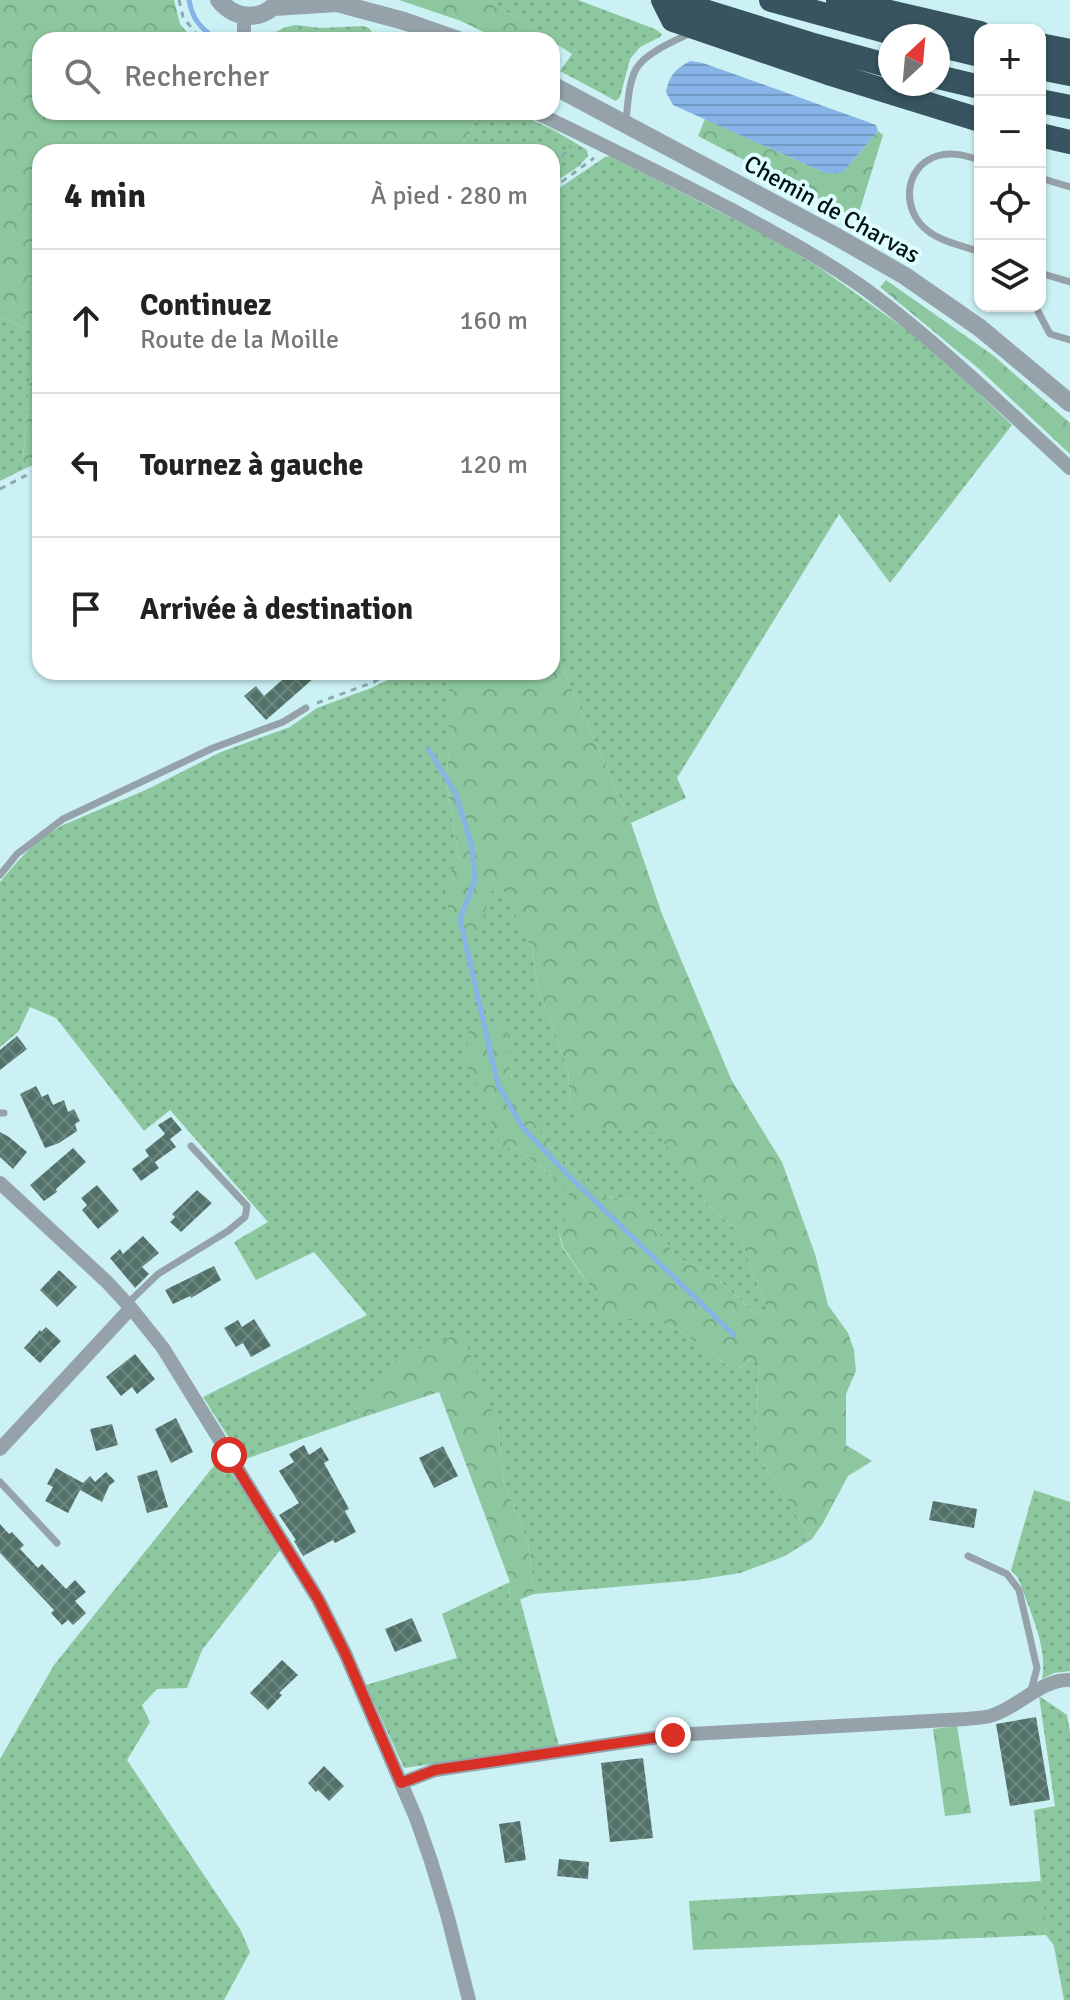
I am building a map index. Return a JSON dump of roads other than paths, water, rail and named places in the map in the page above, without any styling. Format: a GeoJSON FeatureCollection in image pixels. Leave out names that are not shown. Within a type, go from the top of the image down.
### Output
{"type":"FeatureCollection","features":[{"type":"Feature","properties":{"kind":"highway"},"geometry":{"type":"LineString","coordinates":[[666,0],[673,20],[974,118]]}},
{"type":"Feature","properties":{"kind":"highway"},"geometry":{"type":"LineString","coordinates":[[666,0],[878,63]]}},
{"type":"Feature","properties":{"kind":"highway"},"geometry":{"type":"LineString","coordinates":[[838,0],[974,32]]}},
{"type":"Feature","properties":{"kind":"highway"},"geometry":{"type":"LineString","coordinates":[[789,2],[878,29]]}},
{"type":"Feature","properties":{"kind":"highway"},"geometry":{"type":"LineString","coordinates":[[1046,46],[1070,51]]}},
{"type":"Feature","properties":{"kind":"highway"},"geometry":{"type":"LineString","coordinates":[[950,48],[974,54]]}},
{"type":"Feature","properties":{"kind":"highway"},"geometry":{"type":"LineString","coordinates":[[1046,69],[1070,74]]}},
{"type":"Feature","properties":{"kind":"highway"},"geometry":{"type":"LineString","coordinates":[[950,80],[974,86]]}},
{"type":"Feature","properties":{"kind":"highway"},"geometry":{"type":"LineString","coordinates":[[1046,102],[1070,107]]}},
{"type":"Feature","properties":{"kind":"highway"},"geometry":{"type":"LineString","coordinates":[[1046,136],[1070,142]]}},
{"type":"Feature","properties":{"kind":"street"},"geometry":{"type":"LineString","coordinates":[[219,0],[232,12],[244,16],[260,15],[276,4],[334,2],[434,32]]}},
{"type":"Feature","properties":{"kind":"street"},"geometry":{"type":"LineString","coordinates":[[244,16],[244,32]]}},
{"type":"Feature","properties":{"kind":"street","name":"Chemin de Charvas"},"geometry":{"type":"LineString","coordinates":[[560,89],[905,276],[980,328],[1070,403]]}},
{"type":"Feature","properties":{"kind":"street"},"geometry":{"type":"LineString","coordinates":[[552,120],[677,181],[825,262],[940,348],[1070,468]]}},
{"type":"Feature","properties":{"kind":"street"},"geometry":{"type":"LineString","coordinates":[[0,1183],[107,1282],[163,1348],[318,1599],[345,1653],[431,1861],[469,2000]]}},
{"type":"Feature","properties":{"kind":"street"},"geometry":{"type":"LineString","coordinates":[[0,1449],[129,1306]]}},
{"type":"Feature","properties":{"kind":"street"},"geometry":{"type":"LineString","coordinates":[[401,1783],[435,1770],[673,1735],[995,1715],[1030,1694],[1063,1679],[1070,1680]]}},
{"type":"Feature","properties":{"kind":"lane"},"geometry":{"type":"LineString","coordinates":[[625,123],[630,88],[637,67],[662,46],[700,29]]}},
{"type":"Feature","properties":{"kind":"lane"},"geometry":{"type":"LineString","coordinates":[[974,158],[949,154],[936,156],[918,170],[909,190],[909,203],[919,222],[929,232],[974,250]]}},
{"type":"Feature","properties":{"kind":"lane"},"geometry":{"type":"LineString","coordinates":[[1046,180],[1070,187]]}},
{"type":"Feature","properties":{"kind":"lane"},"geometry":{"type":"LineString","coordinates":[[1046,275],[1070,282]]}},
{"type":"Feature","properties":{"kind":"lane"},"geometry":{"type":"LineString","coordinates":[[1038,312],[1050,334],[1070,340]]}},
{"type":"Feature","properties":{"kind":"lane"},"geometry":{"type":"LineString","coordinates":[[0,875],[17,854],[63,819],[213,748],[283,722],[306,708]]}},
{"type":"Feature","properties":{"kind":"lane"},"geometry":{"type":"LineString","coordinates":[[129,1306],[158,1274],[245,1217],[247,1206],[191,1146]]}},
{"type":"Feature","properties":{"kind":"lane"},"geometry":{"type":"LineString","coordinates":[[0,1482],[57,1543]]}},
{"type":"Feature","properties":{"kind":"lane"},"geometry":{"type":"LineString","coordinates":[[968,1556],[1007,1574],[1019,1590],[1037,1668],[1030,1694]]}},
{"type":"Feature","properties":{"kind":"water"},"geometry":{"type":"Polygon","coordinates":[[[690,61],[868,122],[876,125],[878,131],[842,173],[825,173],[673,105],[666,92],[669,82],[677,70],[690,61]]]}},
{"type":"Feature","properties":{"kind":"waterway"},"geometry":{"type":"LineString","coordinates":[[189,0],[198,23],[207,32]]}},
{"type":"Feature","properties":{"kind":"waterway"},"geometry":{"type":"LineString","coordinates":[[429,750],[456,794],[472,847],[475,880],[460,919],[498,1085],[523,1128],[734,1335]]}}]}
